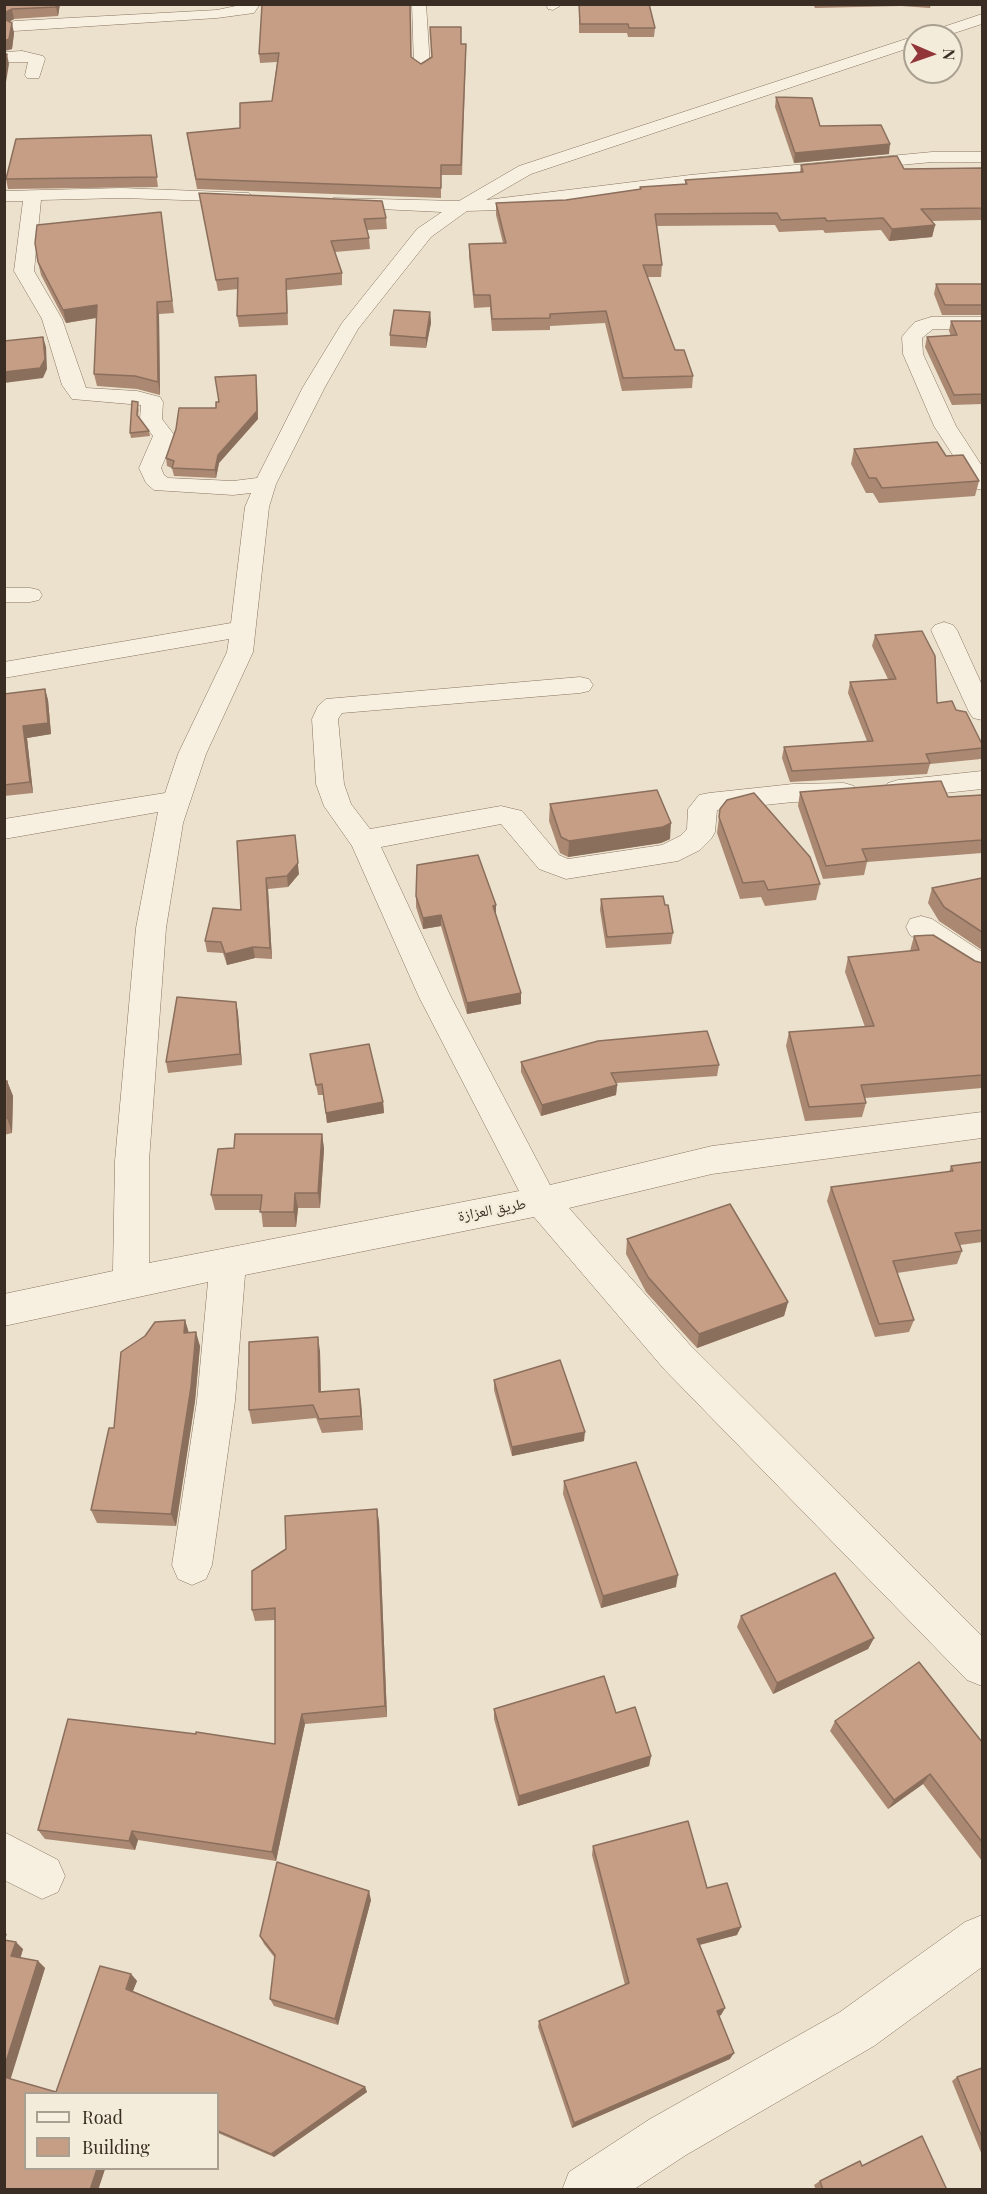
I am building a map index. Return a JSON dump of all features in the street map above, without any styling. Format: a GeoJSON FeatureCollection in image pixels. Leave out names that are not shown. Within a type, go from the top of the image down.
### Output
{"type":"FeatureCollection","features":[{"type":"Feature","properties":{"kind":"street"},"geometry":{"type":"LineString","coordinates":[[14,26],[217,14],[249,10],[253,4]]}},
{"type":"Feature","properties":{"kind":"street"},"geometry":{"type":"LineString","coordinates":[[419,4],[422,66]]}},
{"type":"Feature","properties":{"kind":"street"},"geometry":{"type":"LineString","coordinates":[[963,26],[982,20]]}},
{"type":"Feature","properties":{"kind":"street"},"geometry":{"type":"LineString","coordinates":[[131,1282],[132,1161],[151,928],[169,823],[192,754],[240,652],[257,507],[265,483],[314,387],[349,327],[412,244],[461,207],[540,164],[903,45]]}},
{"type":"Feature","properties":{"kind":"street"},"geometry":{"type":"LineString","coordinates":[[4,57],[22,56],[37,59],[33,75]]}},
{"type":"Feature","properties":{"kind":"street"},"geometry":{"type":"LineString","coordinates":[[326,201],[461,207],[513,204],[690,180],[938,156],[982,157]]}},
{"type":"Feature","properties":{"kind":"street"},"geometry":{"type":"LineString","coordinates":[[4,196],[122,193],[266,198]]}},
{"type":"Feature","properties":{"kind":"street"},"geometry":{"type":"LineString","coordinates":[[33,195],[24,271],[52,319],[73,385],[80,394],[88,397],[137,397],[152,402],[151,419],[164,436],[150,468],[154,478],[162,485],[233,488],[265,483]]}},
{"type":"Feature","properties":{"kind":"street"},"geometry":{"type":"LineString","coordinates":[[982,322],[931,323],[922,326],[912,337],[914,354],[945,426],[982,483]]}},
{"type":"Feature","properties":{"kind":"street"},"geometry":{"type":"LineString","coordinates":[[4,595],[30,595]]}},
{"type":"Feature","properties":{"kind":"street"},"geometry":{"type":"LineString","coordinates":[[4,670],[241,629]]}},
{"type":"Feature","properties":{"kind":"street"},"geometry":{"type":"LineString","coordinates":[[944,630],[982,712]]}},
{"type":"Feature","properties":{"kind":"street"},"geometry":{"type":"LineString","coordinates":[[580,685],[335,705],[327,712],[325,719],[330,784],[338,806],[366,844],[371,860],[435,997],[541,1201],[677,1357],[982,1665]]}},
{"type":"Feature","properties":{"kind":"street"},"geometry":{"type":"LineString","coordinates":[[366,844],[373,838],[501,815],[512,818],[549,862],[566,869],[668,854],[690,843],[700,832],[702,809],[709,802],[793,793],[882,790],[982,780]]}},
{"type":"Feature","properties":{"kind":"street"},"geometry":{"type":"LineString","coordinates":[[4,829],[177,800]]}},
{"type":"Feature","properties":{"kind":"street"},"geometry":{"type":"LineString","coordinates":[[921,927],[982,966]]}},
{"type":"Feature","properties":{"kind":"street","name":"طريق العزازة"},"geometry":{"type":"LineString","coordinates":[[4,1310],[228,1262],[541,1201],[712,1160],[982,1127]]}},
{"type":"Feature","properties":{"kind":"street"},"geometry":{"type":"LineString","coordinates":[[192,1565],[216,1401],[228,1262]]}},
{"type":"Feature","properties":{"kind":"street"},"geometry":{"type":"LineString","coordinates":[[587,2190],[668,2138],[857,2029],[982,1939]]}},
{"type":"Feature","properties":{"kind":"building"},"geometry":{"type":"Polygon","coordinates":[[[4,4],[56,4],[56,7],[12,9],[4,13],[4,4]]]}},
{"type":"Feature","properties":{"kind":"building"},"geometry":{"type":"Polygon","coordinates":[[[410,4],[411,57],[421,64],[432,57],[430,27],[461,27],[461,44],[466,44],[461,165],[441,165],[441,188],[196,179],[187,133],[240,128],[240,103],[272,101],[279,53],[259,54],[262,5],[410,4]]]}},
{"type":"Feature","properties":{"kind":"building"},"geometry":{"type":"Polygon","coordinates":[[[579,4],[649,4],[655,28],[629,28],[628,24],[580,24],[579,4]]]}},
{"type":"Feature","properties":{"kind":"building"},"geometry":{"type":"Polygon","coordinates":[[[4,19],[12,23],[9,39],[4,41],[4,19]]]}},
{"type":"Feature","properties":{"kind":"building"},"geometry":{"type":"Polygon","coordinates":[[[776,97],[812,98],[820,126],[881,125],[890,144],[795,153],[776,97]]]}},
{"type":"Feature","properties":{"kind":"building"},"geometry":{"type":"Polygon","coordinates":[[[151,135],[157,177],[6,179],[16,139],[151,135]]]}},
{"type":"Feature","properties":{"kind":"building"},"geometry":{"type":"Polygon","coordinates":[[[897,156],[904,169],[982,168],[982,208],[921,209],[935,225],[892,229],[883,218],[827,221],[825,218],[781,220],[777,213],[655,214],[662,265],[643,265],[675,350],[684,350],[693,376],[623,378],[606,311],[550,314],[550,318],[492,319],[490,295],[474,295],[469,244],[506,243],[496,203],[566,200],[641,189],[640,187],[687,184],[685,180],[803,172],[801,165],[897,156]]]}},
{"type":"Feature","properties":{"kind":"building"},"geometry":{"type":"Polygon","coordinates":[[[199,193],[382,201],[386,218],[364,219],[369,238],[331,241],[342,273],[286,279],[287,313],[237,316],[238,278],[216,280],[199,193]]]}},
{"type":"Feature","properties":{"kind":"building"},"geometry":{"type":"Polygon","coordinates":[[[161,212],[172,301],[157,302],[158,382],[135,376],[94,374],[97,305],[63,310],[38,262],[35,243],[37,225],[161,212]]]}},
{"type":"Feature","properties":{"kind":"building"},"geometry":{"type":"Polygon","coordinates":[[[936,284],[982,284],[982,305],[945,305],[936,284]]]}},
{"type":"Feature","properties":{"kind":"building"},"geometry":{"type":"Polygon","coordinates":[[[394,310],[430,312],[426,338],[390,335],[394,310]]]}},
{"type":"Feature","properties":{"kind":"building"},"geometry":{"type":"Polygon","coordinates":[[[951,321],[982,321],[982,394],[954,395],[927,337],[957,335],[951,321]]]}},
{"type":"Feature","properties":{"kind":"building"},"geometry":{"type":"Polygon","coordinates":[[[43,337],[45,359],[40,368],[4,372],[4,341],[43,337]]]}},
{"type":"Feature","properties":{"kind":"building"},"geometry":{"type":"Polygon","coordinates":[[[256,375],[257,411],[218,455],[215,470],[172,468],[174,461],[166,458],[176,429],[179,408],[216,408],[216,402],[219,402],[215,377],[256,375]]]}},
{"type":"Feature","properties":{"kind":"building"},"geometry":{"type":"Polygon","coordinates":[[[132,401],[138,402],[137,415],[149,431],[130,433],[132,401]]]}},
{"type":"Feature","properties":{"kind":"building"},"geometry":{"type":"Polygon","coordinates":[[[937,442],[946,456],[963,455],[979,481],[882,488],[876,478],[869,478],[854,449],[937,442]]]}},
{"type":"Feature","properties":{"kind":"building"},"geometry":{"type":"Polygon","coordinates":[[[922,631],[935,656],[937,703],[952,701],[956,710],[966,712],[982,748],[926,754],[930,763],[792,771],[784,747],[873,741],[850,682],[896,679],[875,635],[922,631]]]}},
{"type":"Feature","properties":{"kind":"building"},"geometry":{"type":"Polygon","coordinates":[[[45,689],[48,723],[23,726],[30,782],[4,785],[4,694],[45,689]]]}},
{"type":"Feature","properties":{"kind":"building"},"geometry":{"type":"Polygon","coordinates":[[[941,781],[948,797],[982,795],[982,840],[862,849],[867,861],[826,866],[800,792],[941,781]]]}},
{"type":"Feature","properties":{"kind":"building"},"geometry":{"type":"Polygon","coordinates":[[[657,790],[671,823],[663,827],[569,841],[561,837],[550,804],[657,790]]]}},
{"type":"Feature","properties":{"kind":"building"},"geometry":{"type":"Polygon","coordinates":[[[754,793],[810,857],[820,884],[768,890],[764,881],[743,883],[719,817],[720,809],[727,800],[754,793]]]}},
{"type":"Feature","properties":{"kind":"building"},"geometry":{"type":"Polygon","coordinates":[[[295,835],[298,863],[287,876],[266,878],[270,948],[253,947],[225,954],[221,942],[205,941],[213,908],[241,910],[237,841],[295,835]]]}},
{"type":"Feature","properties":{"kind":"building"},"geometry":{"type":"Polygon","coordinates":[[[478,855],[496,905],[493,906],[521,993],[467,1003],[441,915],[423,918],[416,896],[417,865],[478,855]]]}},
{"type":"Feature","properties":{"kind":"building"},"geometry":{"type":"Polygon","coordinates":[[[982,878],[982,932],[944,907],[932,888],[982,878]]]}},
{"type":"Feature","properties":{"kind":"building"},"geometry":{"type":"Polygon","coordinates":[[[663,896],[665,905],[668,905],[673,933],[607,937],[601,899],[663,896]]]}},
{"type":"Feature","properties":{"kind":"building"},"geometry":{"type":"Polygon","coordinates":[[[933,935],[982,963],[982,1075],[861,1085],[866,1103],[809,1107],[789,1032],[874,1026],[848,957],[919,950],[914,936],[933,935]]]}},
{"type":"Feature","properties":{"kind":"building"},"geometry":{"type":"Polygon","coordinates":[[[177,997],[236,1002],[240,1054],[166,1062],[177,997]]]}},
{"type":"Feature","properties":{"kind":"building"},"geometry":{"type":"Polygon","coordinates":[[[707,1031],[719,1065],[611,1073],[617,1085],[542,1105],[521,1062],[598,1041],[707,1031]]]}},
{"type":"Feature","properties":{"kind":"building"},"geometry":{"type":"Polygon","coordinates":[[[369,1044],[383,1102],[326,1113],[322,1084],[316,1085],[310,1054],[369,1044]]]}},
{"type":"Feature","properties":{"kind":"building"},"geometry":{"type":"Polygon","coordinates":[[[4,1081],[7,1081],[7,1118],[4,1118],[4,1081]]]}},
{"type":"Feature","properties":{"kind":"building"},"geometry":{"type":"Polygon","coordinates":[[[235,1134],[322,1134],[318,1193],[295,1193],[294,1212],[260,1212],[262,1195],[211,1195],[218,1149],[234,1148],[235,1134]]]}},
{"type":"Feature","properties":{"kind":"building"},"geometry":{"type":"Polygon","coordinates":[[[982,1162],[982,1230],[955,1233],[962,1251],[893,1261],[914,1320],[879,1324],[831,1187],[953,1171],[951,1166],[982,1162]]]}},
{"type":"Feature","properties":{"kind":"building"},"geometry":{"type":"Polygon","coordinates":[[[730,1204],[788,1302],[699,1334],[648,1277],[627,1239],[730,1204]]]}},
{"type":"Feature","properties":{"kind":"building"},"geometry":{"type":"Polygon","coordinates":[[[185,1320],[184,1333],[196,1332],[191,1387],[171,1514],[91,1510],[109,1428],[114,1428],[121,1352],[145,1336],[155,1322],[185,1320]]]}},
{"type":"Feature","properties":{"kind":"building"},"geometry":{"type":"Polygon","coordinates":[[[318,1337],[319,1392],[359,1389],[361,1416],[319,1419],[313,1405],[249,1410],[249,1342],[318,1337]]]}},
{"type":"Feature","properties":{"kind":"building"},"geometry":{"type":"Polygon","coordinates":[[[560,1360],[585,1432],[512,1447],[494,1380],[560,1360]]]}},
{"type":"Feature","properties":{"kind":"building"},"geometry":{"type":"Polygon","coordinates":[[[636,1462],[678,1575],[603,1596],[564,1481],[636,1462]]]}},
{"type":"Feature","properties":{"kind":"building"},"geometry":{"type":"Polygon","coordinates":[[[377,1509],[385,1706],[302,1714],[272,1852],[132,1831],[129,1841],[38,1830],[68,1719],[196,1734],[196,1732],[275,1744],[275,1608],[252,1610],[252,1571],[286,1549],[285,1516],[377,1509]]]}},
{"type":"Feature","properties":{"kind":"building"},"geometry":{"type":"Polygon","coordinates":[[[835,1573],[874,1638],[777,1683],[741,1616],[835,1573]]]}},
{"type":"Feature","properties":{"kind":"building"},"geometry":{"type":"Polygon","coordinates":[[[919,1662],[982,1742],[982,1842],[930,1774],[894,1800],[835,1721],[919,1662]]]}},
{"type":"Feature","properties":{"kind":"building"},"geometry":{"type":"Polygon","coordinates":[[[604,1676],[616,1713],[635,1707],[651,1756],[519,1796],[494,1709],[604,1676]]]}},
{"type":"Feature","properties":{"kind":"building"},"geometry":{"type":"Polygon","coordinates":[[[688,1821],[707,1888],[727,1883],[741,1927],[697,1939],[725,2008],[717,2011],[734,2053],[574,2123],[539,2021],[629,1983],[593,1846],[688,1821]]]}},
{"type":"Feature","properties":{"kind":"building"},"geometry":{"type":"Polygon","coordinates":[[[277,1862],[369,1891],[335,2019],[270,1999],[275,1955],[260,1936],[277,1862]]]}},
{"type":"Feature","properties":{"kind":"building"},"geometry":{"type":"Polygon","coordinates":[[[4,1940],[16,1942],[11,1956],[38,1961],[4,2068],[4,1940]]]}},
{"type":"Feature","properties":{"kind":"building"},"geometry":{"type":"Polygon","coordinates":[[[100,1966],[131,1974],[126,1989],[365,2087],[271,2154],[219,2131],[219,2092],[56,2092],[100,1966]]]}},
{"type":"Feature","properties":{"kind":"building"},"geometry":{"type":"Polygon","coordinates":[[[982,2068],[982,2137],[957,2077],[982,2068]]]}},
{"type":"Feature","properties":{"kind":"building"},"geometry":{"type":"Polygon","coordinates":[[[4,2077],[56,2092],[24,2092],[24,2170],[97,2170],[90,2190],[4,2190],[4,2077]]]}},
{"type":"Feature","properties":{"kind":"building"},"geometry":{"type":"Polygon","coordinates":[[[922,2136],[947,2190],[823,2190],[820,2181],[860,2161],[862,2166],[922,2136]]]}}]}
